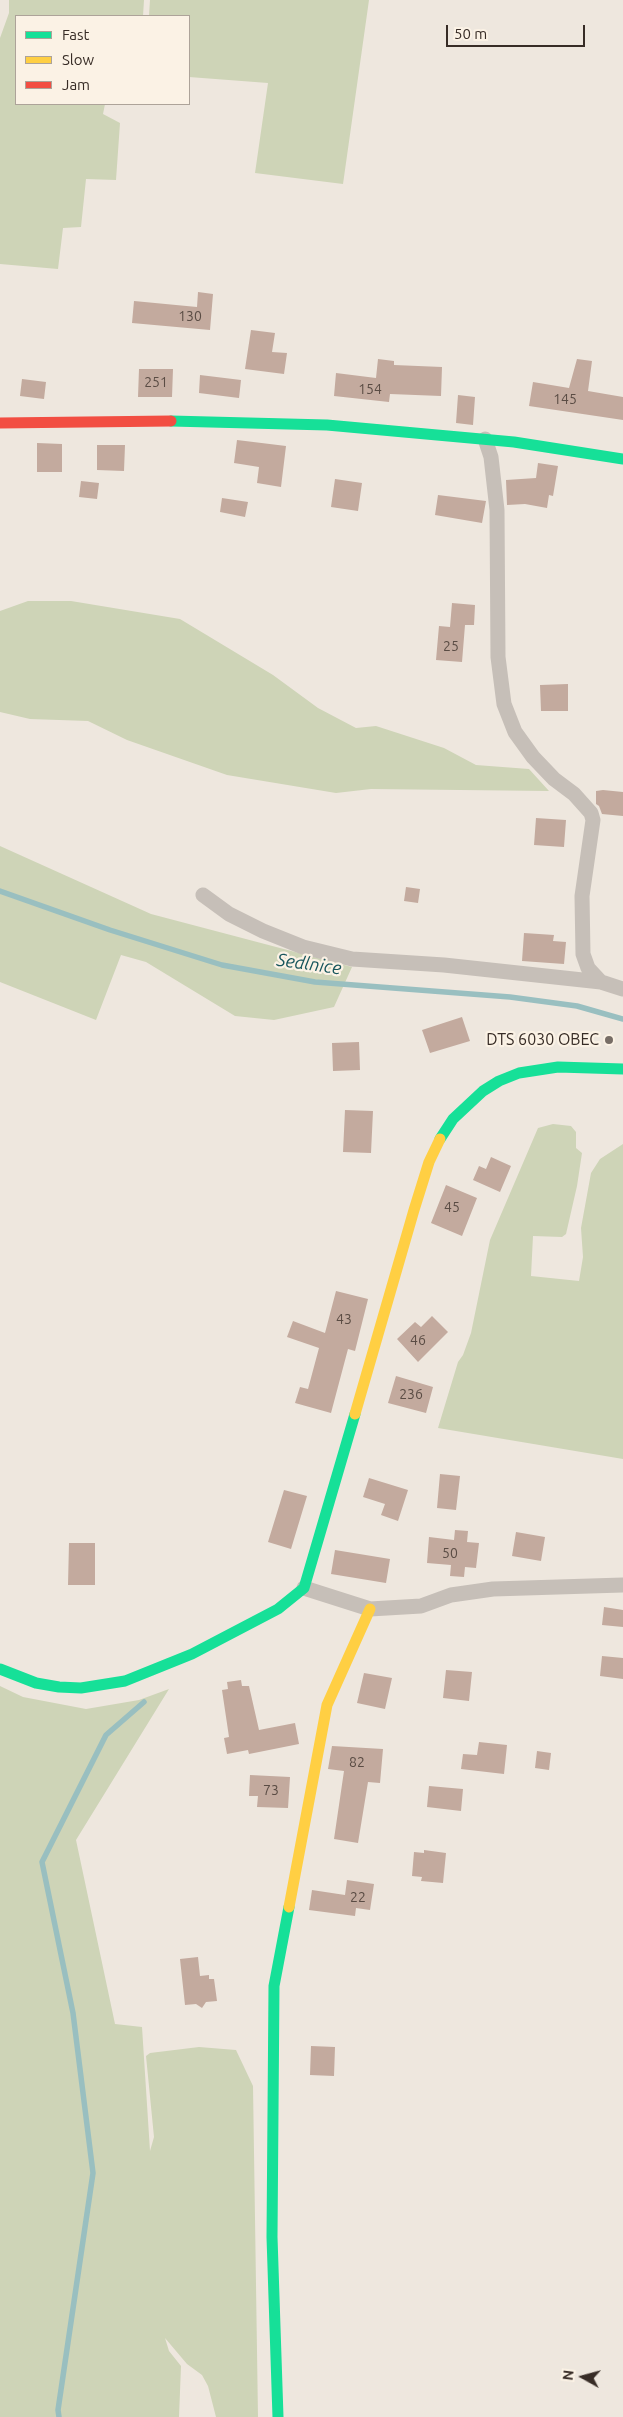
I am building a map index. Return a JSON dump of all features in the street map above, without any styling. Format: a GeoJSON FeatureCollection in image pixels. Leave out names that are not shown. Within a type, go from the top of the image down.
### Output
{"type":"FeatureCollection","features":[{"type":"Feature","properties":{"kind":"street"},"geometry":{"type":"LineString","coordinates":[[0,423],[223,421],[327,425],[485,439],[579,451],[623,459]]}},
{"type":"Feature","properties":{"kind":"street"},"geometry":{"type":"LineString","coordinates":[[485,439],[491,458],[497,510],[498,657],[504,704],[515,732],[533,757],[554,779],[574,794],[591,813],[594,820],[582,896],[582,935],[583,954],[588,968],[601,982]]}},
{"type":"Feature","properties":{"kind":"street"},"geometry":{"type":"LineString","coordinates":[[203,895],[228,914],[263,931],[303,947],[352,960],[434,964],[601,982],[623,989]]}},
{"type":"Feature","properties":{"kind":"street"},"geometry":{"type":"LineString","coordinates":[[0,1669],[36,1683],[59,1686],[81,1688],[125,1681],[192,1654],[278,1609],[304,1588],[414,1210],[429,1162],[443,1132],[452,1119],[483,1092],[499,1081],[519,1073],[558,1067],[623,1069]]}},
{"type":"Feature","properties":{"kind":"street"},"geometry":{"type":"LineString","coordinates":[[304,1588],[370,1609],[421,1606],[451,1595],[493,1589],[623,1585]]}},
{"type":"Feature","properties":{"kind":"street"},"geometry":{"type":"LineString","coordinates":[[278,2417],[272,2237],[274,1986],[327,1705],[370,1609]]}},
{"type":"Feature","properties":{"kind":"green space"},"geometry":{"type":"Polygon","coordinates":[[[9,0],[144,0],[143,15],[15,15],[15,105],[105,105],[103,114],[120,123],[116,180],[86,179],[81,227],[63,228],[58,269],[0,264],[0,38],[9,13],[9,0]]]}},
{"type":"Feature","properties":{"kind":"green space"},"geometry":{"type":"Polygon","coordinates":[[[150,0],[369,0],[343,184],[255,173],[268,83],[190,77],[190,15],[149,15],[150,0]]]}},
{"type":"Feature","properties":{"kind":"green space"},"geometry":{"type":"Polygon","coordinates":[[[28,601],[71,601],[180,619],[273,675],[318,708],[356,728],[376,726],[444,748],[476,765],[529,769],[549,791],[371,789],[336,793],[227,775],[127,740],[88,721],[30,719],[0,712],[0,611],[28,601]]]}},
{"type":"Feature","properties":{"kind":"green space"},"geometry":{"type":"Polygon","coordinates":[[[0,846],[151,914],[352,967],[334,1007],[274,1020],[235,1016],[146,962],[121,955],[96,1020],[0,982],[0,846]]]}},
{"type":"Feature","properties":{"kind":"green space"},"geometry":{"type":"Polygon","coordinates":[[[553,1124],[571,1126],[576,1132],[576,1148],[582,1153],[566,1234],[562,1237],[533,1236],[531,1276],[579,1281],[583,1257],[581,1228],[591,1173],[600,1159],[623,1144],[623,1459],[438,1428],[458,1362],[463,1355],[471,1333],[490,1240],[538,1128],[553,1124]]]}},
{"type":"Feature","properties":{"kind":"green space"},"geometry":{"type":"Polygon","coordinates":[[[0,1686],[23,1697],[86,1709],[139,1700],[169,1689],[76,1840],[115,2024],[142,2027],[150,2151],[154,2137],[146,2056],[150,2053],[199,2047],[236,2050],[253,2086],[258,2417],[216,2417],[208,2386],[202,2375],[187,2364],[165,2338],[169,2351],[181,2366],[179,2417],[0,2417],[0,1686]]]}},
{"type":"Feature","properties":{"kind":"building"},"geometry":{"type":"Polygon","coordinates":[[[198,292],[213,294],[210,330],[132,323],[134,301],[197,307],[198,292]]]}},
{"type":"Feature","properties":{"kind":"building"},"geometry":{"type":"Polygon","coordinates":[[[251,330],[275,333],[272,352],[287,353],[284,374],[245,369],[251,330]]]}},
{"type":"Feature","properties":{"kind":"building"},"geometry":{"type":"Polygon","coordinates":[[[378,359],[394,361],[394,365],[442,367],[441,396],[390,394],[389,402],[334,396],[336,373],[376,378],[378,359]]]}},
{"type":"Feature","properties":{"kind":"building"},"geometry":{"type":"Polygon","coordinates":[[[577,359],[592,361],[588,391],[623,397],[623,420],[529,406],[533,382],[569,388],[577,359]]]}},
{"type":"Feature","properties":{"kind":"building"},"geometry":{"type":"Polygon","coordinates":[[[139,369],[173,369],[172,397],[138,397],[139,369]]]}},
{"type":"Feature","properties":{"kind":"building"},"geometry":{"type":"Polygon","coordinates":[[[200,375],[241,380],[239,398],[199,393],[200,375]]]}},
{"type":"Feature","properties":{"kind":"building"},"geometry":{"type":"Polygon","coordinates":[[[22,379],[46,382],[44,399],[20,396],[22,379]]]}},
{"type":"Feature","properties":{"kind":"building"},"geometry":{"type":"Polygon","coordinates":[[[458,395],[475,397],[473,425],[456,423],[458,395]]]}},
{"type":"Feature","properties":{"kind":"building"},"geometry":{"type":"Polygon","coordinates":[[[237,440],[286,446],[281,487],[257,483],[259,467],[234,463],[237,440]]]}},
{"type":"Feature","properties":{"kind":"building"},"geometry":{"type":"Polygon","coordinates":[[[37,443],[62,444],[62,472],[37,472],[37,443]]]}},
{"type":"Feature","properties":{"kind":"building"},"geometry":{"type":"Polygon","coordinates":[[[97,445],[125,445],[124,471],[97,470],[97,445]]]}},
{"type":"Feature","properties":{"kind":"building"},"geometry":{"type":"Polygon","coordinates":[[[538,463],[558,466],[553,496],[549,495],[547,508],[525,504],[507,505],[506,480],[536,478],[538,463]]]}},
{"type":"Feature","properties":{"kind":"building"},"geometry":{"type":"Polygon","coordinates":[[[335,479],[362,483],[358,511],[331,507],[335,479]]]}},
{"type":"Feature","properties":{"kind":"building"},"geometry":{"type":"Polygon","coordinates":[[[81,481],[99,483],[97,499],[79,497],[81,481]]]}},
{"type":"Feature","properties":{"kind":"building"},"geometry":{"type":"Polygon","coordinates":[[[438,495],[486,501],[482,523],[435,515],[438,495]]]}},
{"type":"Feature","properties":{"kind":"building"},"geometry":{"type":"Polygon","coordinates":[[[222,498],[248,502],[245,517],[220,512],[222,498]]]}},
{"type":"Feature","properties":{"kind":"building"},"geometry":{"type":"Polygon","coordinates":[[[452,603],[475,605],[474,625],[465,625],[462,662],[436,660],[439,626],[450,627],[452,603]]]}},
{"type":"Feature","properties":{"kind":"building"},"geometry":{"type":"Polygon","coordinates":[[[568,684],[568,711],[541,711],[540,685],[568,684]]]}},
{"type":"Feature","properties":{"kind":"building"},"geometry":{"type":"Polygon","coordinates":[[[596,791],[623,792],[623,816],[602,814],[599,806],[596,804],[596,791]]]}},
{"type":"Feature","properties":{"kind":"building"},"geometry":{"type":"Polygon","coordinates":[[[536,818],[566,820],[564,847],[534,845],[536,818]]]}},
{"type":"Feature","properties":{"kind":"building"},"geometry":{"type":"Polygon","coordinates":[[[406,887],[420,889],[418,903],[404,901],[406,887]]]}},
{"type":"Feature","properties":{"kind":"building"},"geometry":{"type":"Polygon","coordinates":[[[524,933],[554,935],[553,941],[566,942],[564,964],[522,961],[524,933]]]}},
{"type":"Feature","properties":{"kind":"building"},"geometry":{"type":"Polygon","coordinates":[[[462,1017],[470,1041],[430,1053],[422,1030],[462,1017]]]}},
{"type":"Feature","properties":{"kind":"building"},"geometry":{"type":"Polygon","coordinates":[[[359,1042],[360,1070],[333,1071],[332,1043],[359,1042]]]}},
{"type":"Feature","properties":{"kind":"building"},"geometry":{"type":"Polygon","coordinates":[[[345,1110],[373,1111],[371,1153],[343,1152],[345,1110]]]}},
{"type":"Feature","properties":{"kind":"building"},"geometry":{"type":"Polygon","coordinates":[[[491,1157],[511,1166],[500,1192],[473,1180],[479,1166],[486,1169],[491,1157]]]}},
{"type":"Feature","properties":{"kind":"building"},"geometry":{"type":"Polygon","coordinates":[[[446,1185],[477,1198],[462,1236],[431,1223],[446,1185]]]}},
{"type":"Feature","properties":{"kind":"building"},"geometry":{"type":"Polygon","coordinates":[[[336,1291],[368,1299],[355,1351],[348,1349],[331,1413],[295,1403],[300,1387],[308,1389],[319,1348],[287,1337],[293,1321],[325,1333],[336,1291]]]}},
{"type":"Feature","properties":{"kind":"building"},"geometry":{"type":"Polygon","coordinates":[[[432,1316],[448,1332],[418,1362],[397,1339],[415,1322],[421,1327],[432,1316]]]}},
{"type":"Feature","properties":{"kind":"building"},"geometry":{"type":"Polygon","coordinates":[[[396,1376],[433,1387],[426,1413],[388,1403],[396,1376]]]}},
{"type":"Feature","properties":{"kind":"building"},"geometry":{"type":"Polygon","coordinates":[[[440,1474],[460,1476],[456,1510],[437,1508],[440,1474]]]}},
{"type":"Feature","properties":{"kind":"building"},"geometry":{"type":"Polygon","coordinates":[[[369,1478],[408,1490],[398,1521],[381,1515],[385,1504],[363,1497],[369,1478]]]}},
{"type":"Feature","properties":{"kind":"building"},"geometry":{"type":"Polygon","coordinates":[[[284,1490],[307,1496],[291,1549],[268,1542],[284,1490]]]}},
{"type":"Feature","properties":{"kind":"building"},"geometry":{"type":"Polygon","coordinates":[[[455,1530],[468,1531],[467,1542],[479,1543],[476,1568],[465,1567],[464,1577],[450,1576],[451,1565],[427,1563],[429,1537],[454,1540],[455,1530]]]}},
{"type":"Feature","properties":{"kind":"building"},"geometry":{"type":"Polygon","coordinates":[[[516,1532],[545,1537],[541,1561],[512,1556],[516,1532]]]}},
{"type":"Feature","properties":{"kind":"building"},"geometry":{"type":"Polygon","coordinates":[[[69,1543],[95,1543],[95,1585],[68,1585],[69,1543]]]}},
{"type":"Feature","properties":{"kind":"building"},"geometry":{"type":"Polygon","coordinates":[[[335,1550],[390,1559],[386,1583],[331,1574],[335,1550]]]}},
{"type":"Feature","properties":{"kind":"building"},"geometry":{"type":"Polygon","coordinates":[[[604,1607],[623,1610],[623,1627],[602,1625],[604,1607]]]}},
{"type":"Feature","properties":{"kind":"building"},"geometry":{"type":"Polygon","coordinates":[[[602,1656],[623,1658],[623,1679],[600,1676],[602,1656]]]}},
{"type":"Feature","properties":{"kind":"building"},"geometry":{"type":"Polygon","coordinates":[[[446,1670],[472,1672],[469,1701],[443,1698],[446,1670]]]}},
{"type":"Feature","properties":{"kind":"building"},"geometry":{"type":"Polygon","coordinates":[[[364,1673],[392,1678],[385,1709],[357,1703],[364,1673]]]}},
{"type":"Feature","properties":{"kind":"building"},"geometry":{"type":"Polygon","coordinates":[[[241,1680],[242,1686],[249,1686],[259,1730],[295,1723],[299,1744],[249,1754],[248,1750],[227,1754],[224,1738],[229,1737],[222,1690],[228,1689],[227,1682],[241,1680]]]}},
{"type":"Feature","properties":{"kind":"building"},"geometry":{"type":"Polygon","coordinates":[[[479,1742],[507,1745],[504,1774],[461,1769],[463,1754],[477,1755],[479,1742]]]}},
{"type":"Feature","properties":{"kind":"building"},"geometry":{"type":"Polygon","coordinates":[[[332,1746],[383,1749],[380,1783],[368,1782],[358,1843],[334,1839],[344,1771],[328,1769],[332,1746]]]}},
{"type":"Feature","properties":{"kind":"building"},"geometry":{"type":"Polygon","coordinates":[[[537,1751],[551,1753],[549,1770],[535,1768],[537,1751]]]}},
{"type":"Feature","properties":{"kind":"building"},"geometry":{"type":"Polygon","coordinates":[[[250,1775],[290,1777],[288,1808],[257,1807],[258,1796],[249,1796],[250,1775]]]}},
{"type":"Feature","properties":{"kind":"building"},"geometry":{"type":"Polygon","coordinates":[[[429,1786],[463,1789],[461,1811],[427,1807],[429,1786]]]}},
{"type":"Feature","properties":{"kind":"building"},"geometry":{"type":"Polygon","coordinates":[[[424,1850],[446,1853],[443,1883],[421,1881],[422,1877],[412,1876],[414,1852],[424,1853],[424,1850]]]}},
{"type":"Feature","properties":{"kind":"building"},"geometry":{"type":"Polygon","coordinates":[[[347,1880],[374,1884],[370,1910],[356,1908],[355,1916],[309,1910],[312,1890],[345,1895],[347,1880]]]}},
{"type":"Feature","properties":{"kind":"building"},"geometry":{"type":"Polygon","coordinates":[[[198,1957],[200,1976],[209,1975],[209,1979],[214,1979],[217,2001],[206,2002],[202,2008],[196,2004],[185,2005],[180,1959],[198,1957]]]}},
{"type":"Feature","properties":{"kind":"building"},"geometry":{"type":"Polygon","coordinates":[[[311,2046],[335,2047],[334,2076],[310,2075],[311,2046]]]}},
{"type":"Feature","properties":{"kind":"waterway","name":"Sedlnice"},"geometry":{"type":"LineString","coordinates":[[0,891],[110,930],[222,965],[315,982],[510,997],[577,1006],[623,1019]]}},
{"type":"Feature","properties":{"kind":"waterway"},"geometry":{"type":"LineString","coordinates":[[59,2417],[58,2410],[93,2173],[73,2013],[42,1862],[106,1735],[144,1702]]}},
{"type":"Feature","properties":{"kind":"traffic: fast"},"geometry":{"type":"LineString","coordinates":[[171,421],[327,425],[514,442],[623,459]]}},
{"type":"Feature","properties":{"kind":"traffic: fast"},"geometry":{"type":"LineString","coordinates":[[440,1139],[453,1119],[483,1091],[499,1081],[519,1073],[558,1067],[623,1069]]}},
{"type":"Feature","properties":{"kind":"traffic: fast"},"geometry":{"type":"LineString","coordinates":[[0,1669],[36,1683],[59,1687],[81,1688],[125,1681],[192,1654],[278,1609],[304,1588],[355,1414]]}},
{"type":"Feature","properties":{"kind":"traffic: fast"},"geometry":{"type":"LineString","coordinates":[[278,2417],[272,2237],[274,1986],[289,1907]]}},
{"type":"Feature","properties":{"kind":"traffic: slow"},"geometry":{"type":"LineString","coordinates":[[355,1414],[414,1210],[429,1162],[440,1139]]}},
{"type":"Feature","properties":{"kind":"traffic: slow"},"geometry":{"type":"LineString","coordinates":[[289,1907],[327,1705],[370,1609]]}},
{"type":"Feature","properties":{"kind":"traffic: jam"},"geometry":{"type":"LineString","coordinates":[[0,423],[171,421]]}},
{"type":"Feature","properties":{"kind":"place","name":"DTS 6030 OBEC"},"geometry":{"type":"Point","coordinates":[609,1040]}}]}
